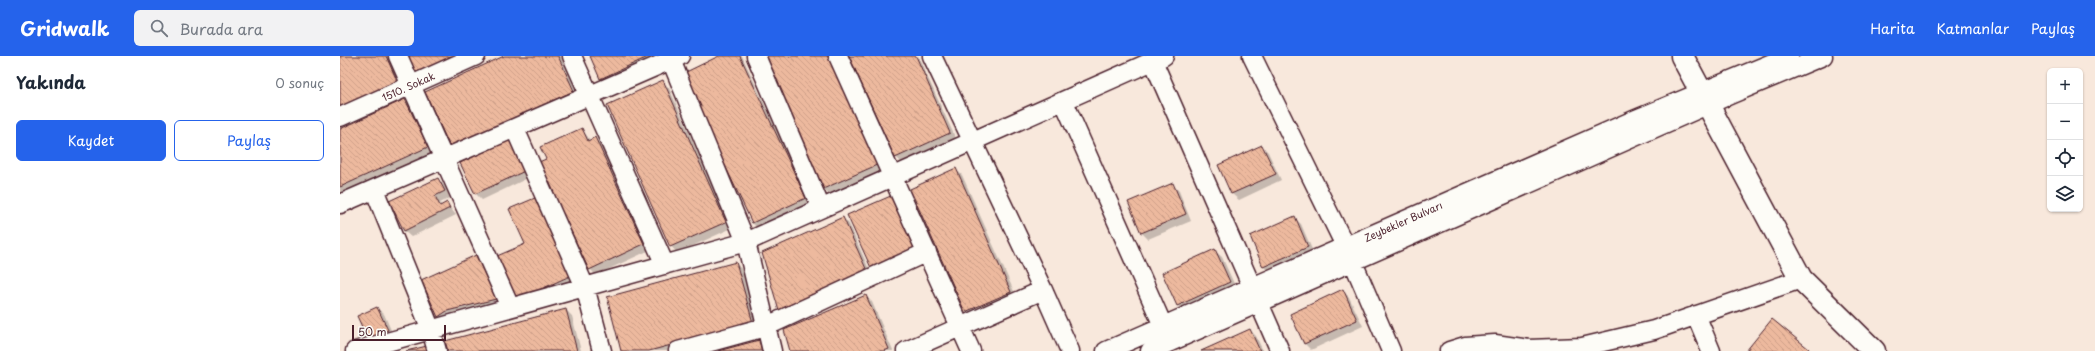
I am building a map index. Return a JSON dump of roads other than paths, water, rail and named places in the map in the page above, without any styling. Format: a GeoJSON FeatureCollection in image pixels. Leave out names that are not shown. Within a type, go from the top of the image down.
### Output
{"type":"FeatureCollection","features":[{"type":"Feature","properties":{"kind":"main road"},"geometry":{"type":"LineString","coordinates":[[1682,56],[1801,279],[1874,351]]}},
{"type":"Feature","properties":{"kind":"street"},"geometry":{"type":"LineString","coordinates":[[398,56],[510,307]]}},
{"type":"Feature","properties":{"kind":"street","name":"1510. Sokak"},"geometry":{"type":"LineString","coordinates":[[340,117],[476,56]]}},
{"type":"Feature","properties":{"kind":"street"},"geometry":{"type":"LineString","coordinates":[[572,56],[665,265]]}},
{"type":"Feature","properties":{"kind":"street"},"geometry":{"type":"LineString","coordinates":[[756,56],[821,208]]}},
{"type":"Feature","properties":{"kind":"street"},"geometry":{"type":"LineString","coordinates":[[838,56],[971,351]]}},
{"type":"Feature","properties":{"kind":"street"},"geometry":{"type":"LineString","coordinates":[[932,56],[1043,290],[1070,351]]}},
{"type":"Feature","properties":{"kind":"street"},"geometry":{"type":"LineString","coordinates":[[1252,56],[1350,254],[1391,351]]}},
{"type":"Feature","properties":{"kind":"street"},"geometry":{"type":"LineString","coordinates":[[1705,98],[1789,56]]}},
{"type":"Feature","properties":{"kind":"street"},"geometry":{"type":"LineString","coordinates":[[1705,98],[1823,56]]}},
{"type":"Feature","properties":{"kind":"street"},"geometry":{"type":"LineString","coordinates":[[340,204],[675,58],[746,242],[765,327],[772,351]]}},
{"type":"Feature","properties":{"kind":"street"},"geometry":{"type":"LineString","coordinates":[[356,351],[746,242],[1064,102],[1158,58],[1255,295],[1280,351]]}},
{"type":"Feature","properties":{"kind":"street","name":"Zeybekler Bulvarı"},"geometry":{"type":"LineString","coordinates":[[1106,351],[1163,326],[1255,295],[1705,98]]}},
{"type":"Feature","properties":{"kind":"street"},"geometry":{"type":"LineString","coordinates":[[1064,102],[1173,346]]}},
{"type":"Feature","properties":{"kind":"street"},"geometry":{"type":"LineString","coordinates":[[515,129],[585,287],[602,351]]}},
{"type":"Feature","properties":{"kind":"street"},"geometry":{"type":"LineString","coordinates":[[374,189],[431,330],[437,351]]}},
{"type":"Feature","properties":{"kind":"street"},"geometry":{"type":"LineString","coordinates":[[678,351],[765,327],[927,252]]}},
{"type":"Feature","properties":{"kind":"street"},"geometry":{"type":"LineString","coordinates":[[1449,351],[1465,346],[1496,344],[1529,349],[1582,347],[1654,330],[1801,279]]}},
{"type":"Feature","properties":{"kind":"street"},"geometry":{"type":"LineString","coordinates":[[906,351],[1043,290]]}},
{"type":"Feature","properties":{"kind":"street","name":"Zeybekler Bulvarı"},"geometry":{"type":"LineString","coordinates":[[1150,351],[1173,346],[1255,295]]}},
{"type":"Feature","properties":{"kind":"street"},"geometry":{"type":"LineString","coordinates":[[1696,315],[1711,351]]}}]}
